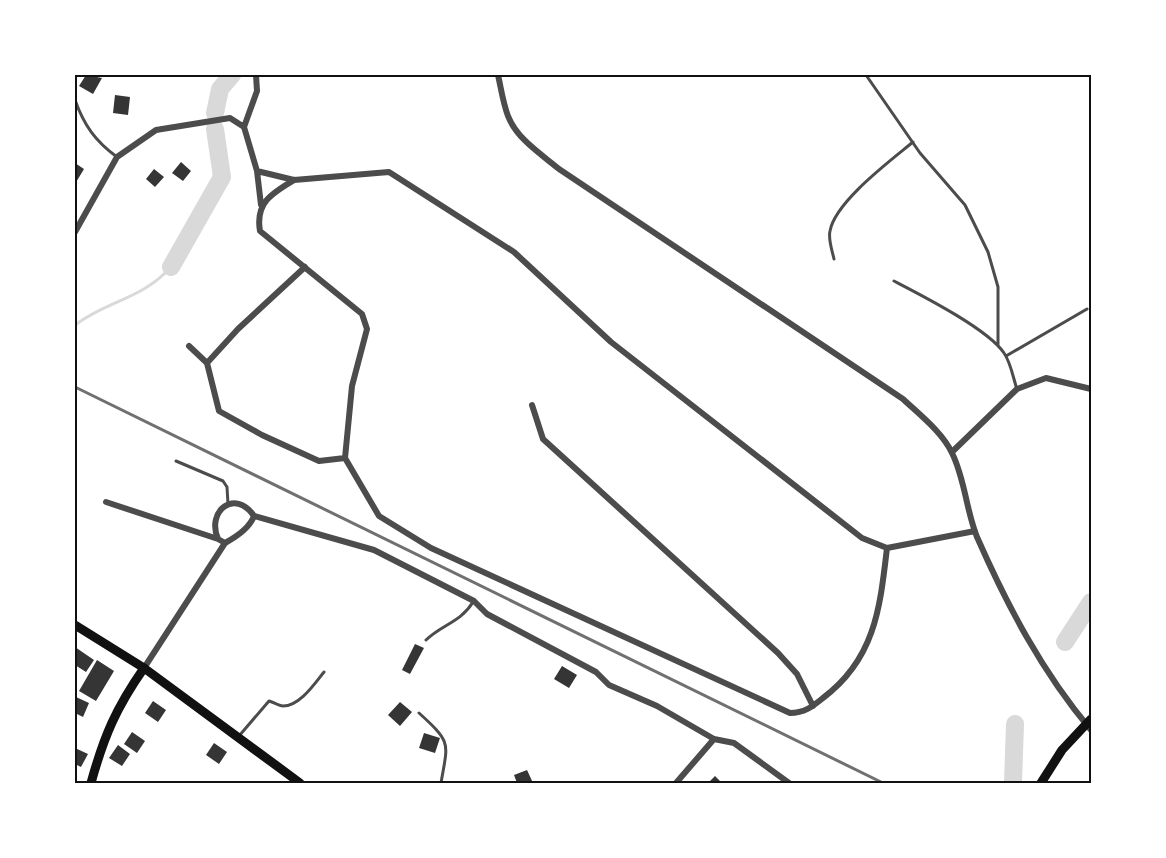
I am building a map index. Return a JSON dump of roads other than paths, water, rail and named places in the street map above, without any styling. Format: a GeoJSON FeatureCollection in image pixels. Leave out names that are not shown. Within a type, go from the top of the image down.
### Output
{"type":"FeatureCollection","features":[{"type":"Feature","properties":{"kind":"main road"},"geometry":{"type":"LineString","coordinates":[[75,625],[144,668],[300,783]]}},
{"type":"Feature","properties":{"kind":"main road"},"geometry":{"type":"LineString","coordinates":[[91,783],[104,735],[122,700],[144,668]]}},
{"type":"Feature","properties":{"kind":"main road"},"geometry":{"type":"LineString","coordinates":[[1041,783],[1062,750],[1089,724]]}},
{"type":"Feature","properties":{"kind":"street"},"geometry":{"type":"LineString","coordinates":[[256,75],[257,91],[244,127],[256,171],[261,205],[258,218],[260,231],[362,314],[367,329],[352,386],[345,458],[379,516],[431,548],[790,713],[801,713],[839,686],[863,655],[881,599],[887,548]]}},
{"type":"Feature","properties":{"kind":"street"},"geometry":{"type":"LineString","coordinates":[[498,75],[508,116],[514,128],[559,169],[903,399],[933,428],[952,452],[975,531],[1010,608],[1037,655],[1089,724]]}},
{"type":"Feature","properties":{"kind":"street"},"geometry":{"type":"LineString","coordinates":[[75,232],[117,157],[156,130],[230,118],[244,127]]}},
{"type":"Feature","properties":{"kind":"street"},"geometry":{"type":"LineString","coordinates":[[256,171],[294,180],[389,172],[514,252],[611,342],[862,538],[887,548],[975,531]]}},
{"type":"Feature","properties":{"kind":"street"},"geometry":{"type":"LineString","coordinates":[[261,205],[276,190],[294,180]]}},
{"type":"Feature","properties":{"kind":"street"},"geometry":{"type":"LineString","coordinates":[[207,363],[238,329],[305,267]]}},
{"type":"Feature","properties":{"kind":"street"},"geometry":{"type":"LineString","coordinates":[[189,345],[207,363],[219,411],[262,435],[319,461],[345,458]]}},
{"type":"Feature","properties":{"kind":"street"},"geometry":{"type":"LineString","coordinates":[[952,452],[1017,389],[1046,378],[1091,389]]}},
{"type":"Feature","properties":{"kind":"street"},"geometry":{"type":"LineString","coordinates":[[532,405],[543,439],[778,653],[797,674],[813,706]]}},
{"type":"Feature","properties":{"kind":"street"},"geometry":{"type":"LineString","coordinates":[[106,502],[218,538],[225,543]]}},
{"type":"Feature","properties":{"kind":"street"},"geometry":{"type":"LineString","coordinates":[[218,538],[214,525],[221,509],[236,502],[248,507],[254,516],[374,550],[474,601],[487,614],[596,672],[609,685],[657,706],[714,740],[734,743],[789,783]]}},
{"type":"Feature","properties":{"kind":"street"},"geometry":{"type":"LineString","coordinates":[[144,668],[225,543],[252,523],[254,516]]}},
{"type":"Feature","properties":{"kind":"street"},"geometry":{"type":"LineString","coordinates":[[676,783],[714,740]]}},
{"type":"Feature","properties":{"kind":"lane"},"geometry":{"type":"LineString","coordinates":[[866,75],[913,142],[965,205],[988,252],[998,287],[998,345]]}},
{"type":"Feature","properties":{"kind":"lane"},"geometry":{"type":"LineString","coordinates":[[75,100],[87,129],[98,142],[117,157]]}},
{"type":"Feature","properties":{"kind":"lane"},"geometry":{"type":"LineString","coordinates":[[834,259],[829,234],[837,215],[865,181],[913,142]]}},
{"type":"Feature","properties":{"kind":"lane"},"geometry":{"type":"LineString","coordinates":[[894,282],[935,302],[998,345],[1006,356],[1017,389]]}},
{"type":"Feature","properties":{"kind":"lane"},"geometry":{"type":"LineString","coordinates":[[1006,356],[1087,309]]}},
{"type":"Feature","properties":{"kind":"lane"},"geometry":{"type":"LineString","coordinates":[[176,460],[223,481],[227,487],[228,504]]}},
{"type":"Feature","properties":{"kind":"lane"},"geometry":{"type":"LineString","coordinates":[[426,640],[434,632],[466,614],[474,601]]}},
{"type":"Feature","properties":{"kind":"lane"},"geometry":{"type":"LineString","coordinates":[[238,737],[269,701],[283,706],[294,702],[309,690],[324,672]]}},
{"type":"Feature","properties":{"kind":"lane"},"geometry":{"type":"LineString","coordinates":[[419,713],[438,730],[446,745],[448,754],[441,783]]}},
{"type":"Feature","properties":{"kind":"waterway"},"geometry":{"type":"LineString","coordinates":[[215,113],[220,89],[232,75]]}},
{"type":"Feature","properties":{"kind":"waterway"},"geometry":{"type":"LineString","coordinates":[[171,267],[222,177],[215,129]]}},
{"type":"Feature","properties":{"kind":"waterway"},"geometry":{"type":"LineString","coordinates":[[75,325],[148,286],[171,267]]}},
{"type":"Feature","properties":{"kind":"waterway"},"geometry":{"type":"LineString","coordinates":[[1065,642],[1091,602]]}},
{"type":"Feature","properties":{"kind":"waterway"},"geometry":{"type":"LineString","coordinates":[[1013,783],[1015,724]]}},
{"type":"Feature","properties":{"kind":"railway"},"geometry":{"type":"LineString","coordinates":[[75,387],[883,783]]}}]}
